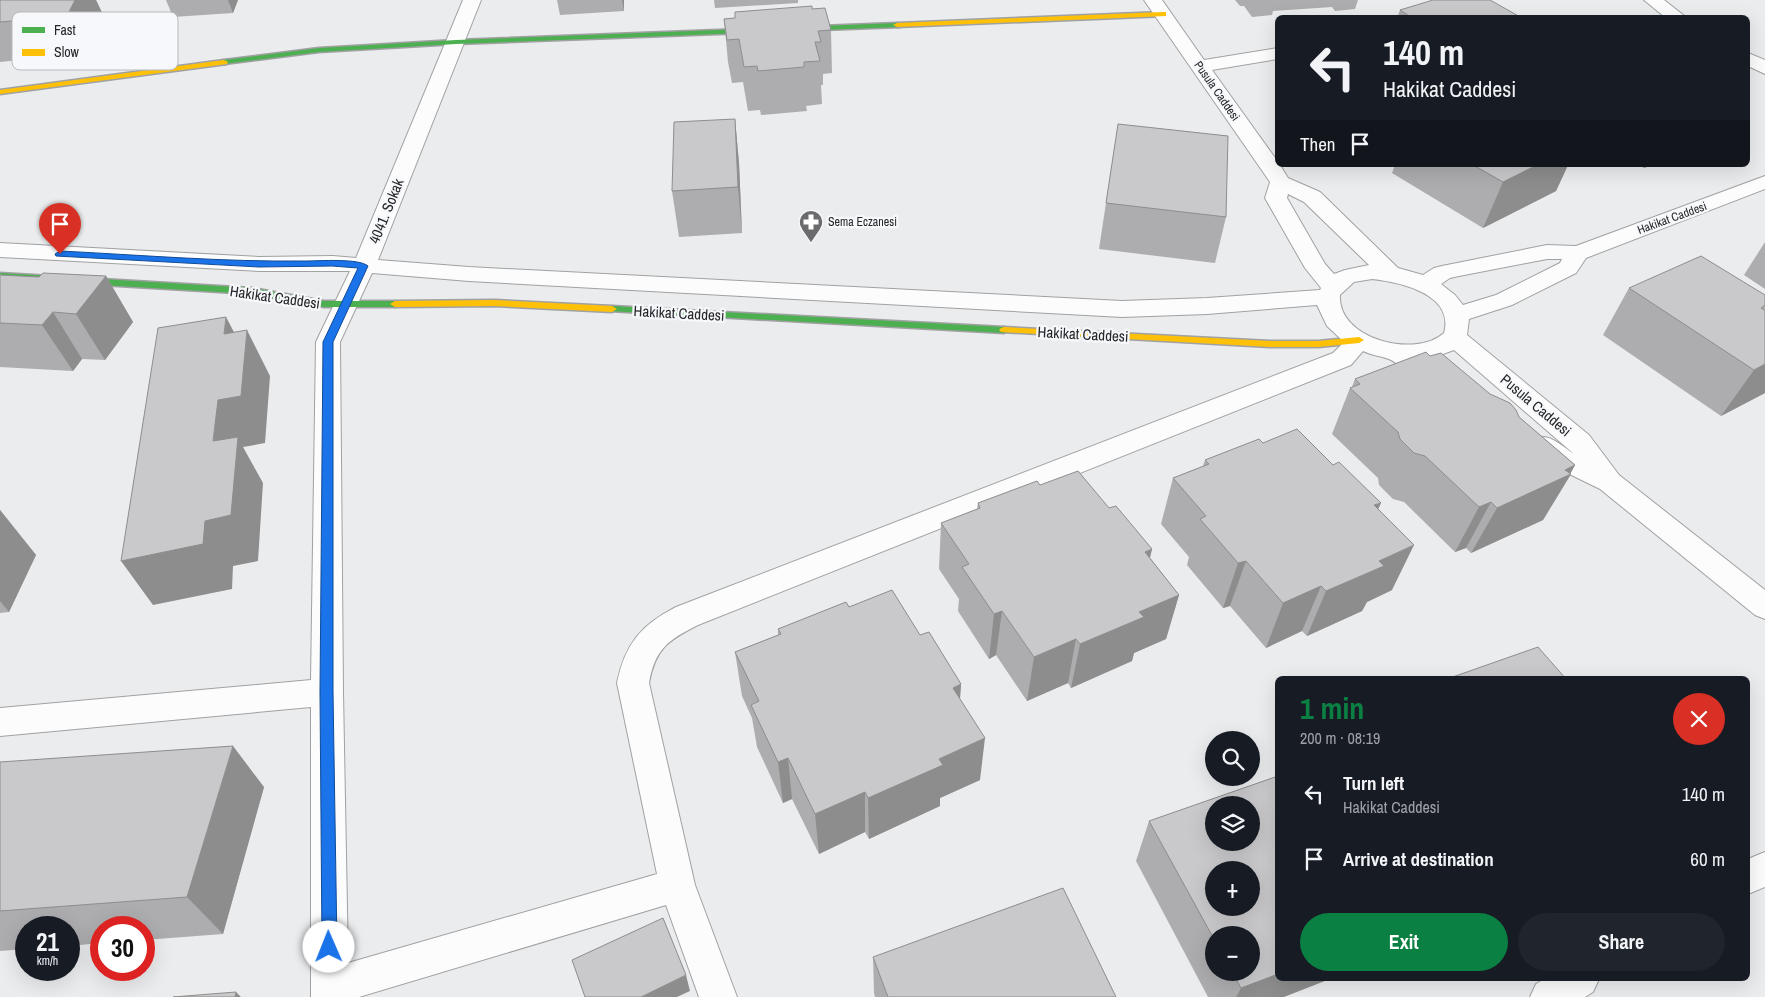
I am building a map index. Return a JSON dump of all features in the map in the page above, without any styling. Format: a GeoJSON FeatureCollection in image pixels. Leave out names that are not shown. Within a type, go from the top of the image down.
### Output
{"type":"FeatureCollection","features":[{"type":"Feature","properties":{"kind":"street","name":"4041. Sokak"},"geometry":{"type":"LineString","coordinates":[[330,992],[327,692],[328,342],[364,266],[472,0]]}},
{"type":"Feature","properties":{"kind":"street"},"geometry":{"type":"LineString","coordinates":[[1653,0],[1674,15]]}},
{"type":"Feature","properties":{"kind":"street"},"geometry":{"type":"LineString","coordinates":[[178,69],[319,50],[1158,7]]}},
{"type":"Feature","properties":{"kind":"street","name":"Pusula Caddesi"},"geometry":{"type":"LineString","coordinates":[[1158,7],[1281,182],[1312,198],[1390,273]]}},
{"type":"Feature","properties":{"kind":"street"},"geometry":{"type":"LineString","coordinates":[[1200,66],[1275,53]]}},
{"type":"Feature","properties":{"kind":"street"},"geometry":{"type":"LineString","coordinates":[[1750,60],[1765,68]]}},
{"type":"Feature","properties":{"kind":"street"},"geometry":{"type":"LineString","coordinates":[[0,92],[167,70]]}},
{"type":"Feature","properties":{"kind":"street"},"geometry":{"type":"LineString","coordinates":[[1281,182],[1276,198],[1331,292]]}},
{"type":"Feature","properties":{"kind":"street","name":"Hakikat Caddesi"},"geometry":{"type":"LineString","coordinates":[[1425,284],[1442,274],[1459,269],[1547,252],[1578,253],[1765,182]]}},
{"type":"Feature","properties":{"kind":"street","name":"Hakikat Caddesi"},"geometry":{"type":"LineString","coordinates":[[0,250],[259,264],[332,263],[469,274],[1122,309],[1207,306],[1331,292]]}},
{"type":"Feature","properties":{"kind":"street","name":"Hakikat Caddesi"},"geometry":{"type":"LineString","coordinates":[[1455,326],[1568,268],[1578,253]]}},
{"type":"Feature","properties":{"kind":"street"},"geometry":{"type":"LineString","coordinates":[[1372,272],[1390,273],[1408,277],[1425,284],[1450,303],[1455,326],[1445,345],[1432,351],[1414,353],[1395,352],[1376,348],[1344,330],[1334,320],[1328,308],[1331,292],[1343,279],[1356,274],[1372,272]]}},
{"type":"Feature","properties":{"kind":"street","name":"Hakikat Caddesi"},"geometry":{"type":"LineString","coordinates":[[0,276],[253,291],[303,301],[346,304],[494,303],[1278,344],[1318,344],[1359,340]]}},
{"type":"Feature","properties":{"kind":"street","name":"Pusula Caddesi"},"geometry":{"type":"LineString","coordinates":[[1455,326],[1580,442],[1610,482]]}},
{"type":"Feature","properties":{"kind":"street"},"geometry":{"type":"LineString","coordinates":[[718,997],[677,885],[633,683],[640,656],[648,643],[659,632],[687,616],[1342,359],[1359,340]]}},
{"type":"Feature","properties":{"kind":"street"},"geometry":{"type":"LineString","coordinates":[[1395,352],[1461,393]]}},
{"type":"Feature","properties":{"kind":"street","name":"Pusula Caddesi"},"geometry":{"type":"LineString","coordinates":[[1525,434],[1564,460],[1610,482],[1765,607]]}},
{"type":"Feature","properties":{"kind":"street"},"geometry":{"type":"LineString","coordinates":[[0,722],[327,692]]}},
{"type":"Feature","properties":{"kind":"street"},"geometry":{"type":"LineString","coordinates":[[1750,877],[1765,868]]}},
{"type":"Feature","properties":{"kind":"street"},"geometry":{"type":"LineString","coordinates":[[330,992],[677,885]]}},
{"type":"Feature","properties":{"kind":"street"},"geometry":{"type":"LineString","coordinates":[[1550,997],[1577,981]]}},
{"type":"Feature","properties":{"kind":"building"},"geometry":{"type":"Polygon","coordinates":[[[0,0],[75,0],[69,12],[12,12],[12,21],[0,22],[0,0]]]}},
{"type":"Feature","properties":{"kind":"building"},"geometry":{"type":"Polygon","coordinates":[[[1433,0],[1490,0],[1517,15],[1408,15],[1400,10],[1433,0]]]}},
{"type":"Feature","properties":{"kind":"building"},"geometry":{"type":"Polygon","coordinates":[[[812,6],[812,9],[825,8],[831,30],[818,31],[821,42],[815,42],[820,61],[804,62],[804,67],[758,71],[757,66],[744,67],[739,39],[727,40],[724,19],[735,18],[735,12],[812,6]]]}},
{"type":"Feature","properties":{"kind":"building"},"geometry":{"type":"Polygon","coordinates":[[[735,119],[738,187],[672,191],[674,122],[735,119]]]}},
{"type":"Feature","properties":{"kind":"building"},"geometry":{"type":"Polygon","coordinates":[[[1118,124],[1228,136],[1226,217],[1106,203],[1118,124]]]}},
{"type":"Feature","properties":{"kind":"building"},"geometry":{"type":"Polygon","coordinates":[[[1477,167],[1533,167],[1503,182],[1477,167]]]}},
{"type":"Feature","properties":{"kind":"building"},"geometry":{"type":"Polygon","coordinates":[[[1701,256],[1765,295],[1765,305],[1761,308],[1765,310],[1765,364],[1754,370],[1629,288],[1701,256]]]}},
{"type":"Feature","properties":{"kind":"building"},"geometry":{"type":"Polygon","coordinates":[[[43,273],[106,276],[76,314],[53,312],[42,325],[0,323],[0,275],[39,277],[43,273]]]}},
{"type":"Feature","properties":{"kind":"building"},"geometry":{"type":"Polygon","coordinates":[[[226,317],[224,334],[247,330],[241,396],[218,400],[213,441],[238,437],[231,515],[205,521],[203,544],[121,561],[158,328],[226,317]]]}},
{"type":"Feature","properties":{"kind":"building"},"geometry":{"type":"Polygon","coordinates":[[[1426,352],[1430,356],[1441,353],[1490,394],[1510,403],[1519,417],[1575,465],[1565,470],[1571,474],[1497,508],[1491,502],[1479,507],[1425,456],[1414,453],[1400,439],[1398,432],[1350,388],[1360,384],[1355,379],[1426,352]]]}},
{"type":"Feature","properties":{"kind":"building"},"geometry":{"type":"Polygon","coordinates":[[[1297,429],[1333,465],[1339,462],[1381,503],[1374,505],[1414,545],[1379,561],[1384,566],[1326,591],[1321,586],[1283,603],[1246,561],[1238,563],[1200,519],[1206,516],[1173,478],[1209,464],[1205,460],[1259,439],[1263,443],[1297,429]]]}},
{"type":"Feature","properties":{"kind":"building"},"geometry":{"type":"Polygon","coordinates":[[[1078,471],[1109,508],[1116,506],[1152,549],[1145,552],[1179,595],[1139,612],[1144,617],[1080,644],[1076,639],[1034,657],[1002,611],[994,614],[962,567],[969,564],[941,523],[980,508],[978,503],[1037,481],[1040,485],[1078,471]]]}},
{"type":"Feature","properties":{"kind":"building"},"geometry":{"type":"Polygon","coordinates":[[[892,590],[920,635],[929,632],[961,684],[953,688],[985,738],[939,759],[943,765],[868,798],[865,792],[815,814],[788,758],[778,762],[751,705],[759,701],[735,652],[781,634],[778,629],[846,602],[849,607],[892,590]]]}},
{"type":"Feature","properties":{"kind":"building"},"geometry":{"type":"Polygon","coordinates":[[[1538,647],[1563,676],[1456,676],[1538,647]]]}},
{"type":"Feature","properties":{"kind":"building"},"geometry":{"type":"Polygon","coordinates":[[[233,746],[187,897],[0,911],[0,762],[233,746]]]}},
{"type":"Feature","properties":{"kind":"building"},"geometry":{"type":"Polygon","coordinates":[[[1275,777],[1275,975],[1260,981],[1260,926],[1207,926],[1149,821],[1205,801],[1205,851],[1260,851],[1260,796],[1221,796],[1249,786],[1260,786],[1260,782],[1275,777]]]}},
{"type":"Feature","properties":{"kind":"building"},"geometry":{"type":"Polygon","coordinates":[[[1063,888],[1116,997],[888,997],[873,957],[1063,888]]]}},
{"type":"Feature","properties":{"kind":"building"},"geometry":{"type":"Polygon","coordinates":[[[663,918],[686,975],[641,997],[585,997],[572,960],[663,918]]]}},
{"type":"Feature","properties":{"kind":"building"},"geometry":{"type":"Polygon","coordinates":[[[1237,981],[1260,981],[1241,988],[1237,981]]]}},
{"type":"Feature","properties":{"kind":"building"},"geometry":{"type":"Polygon","coordinates":[[[236,992],[235,997],[173,997],[236,992]]]}},
{"type":"Feature","properties":{"kind":"traffic: fast"},"geometry":{"type":"LineString","coordinates":[[224,62],[319,50],[456,42],[897,25]]}},
{"type":"Feature","properties":{"kind":"traffic: fast"},"geometry":{"type":"LineString","coordinates":[[0,276],[253,291],[324,304],[395,304]]}},
{"type":"Feature","properties":{"kind":"traffic: fast"},"geometry":{"type":"LineString","coordinates":[[612,309],[1004,330]]}},
{"type":"Feature","properties":{"kind":"traffic: slow"},"geometry":{"type":"LineString","coordinates":[[897,25],[1163,14]]}},
{"type":"Feature","properties":{"kind":"traffic: slow"},"geometry":{"type":"LineString","coordinates":[[178,68],[224,62]]}},
{"type":"Feature","properties":{"kind":"traffic: slow"},"geometry":{"type":"LineString","coordinates":[[0,92],[164,70]]}},
{"type":"Feature","properties":{"kind":"traffic: slow"},"geometry":{"type":"LineString","coordinates":[[395,304],[494,303],[612,309]]}},
{"type":"Feature","properties":{"kind":"traffic: slow"},"geometry":{"type":"LineString","coordinates":[[1004,330],[1270,344],[1318,344],[1359,340]]}},
{"type":"Feature","properties":{"kind":"place","name":"Sema Eczanesi"},"geometry":{"type":"Point","coordinates":[811,243]}},
{"type":"Feature","properties":{"kind":"route"},"geometry":{"type":"LineString","coordinates":[[60,254],[259,264],[332,263],[364,266],[328,342],[327,692],[329,947]]}}]}
